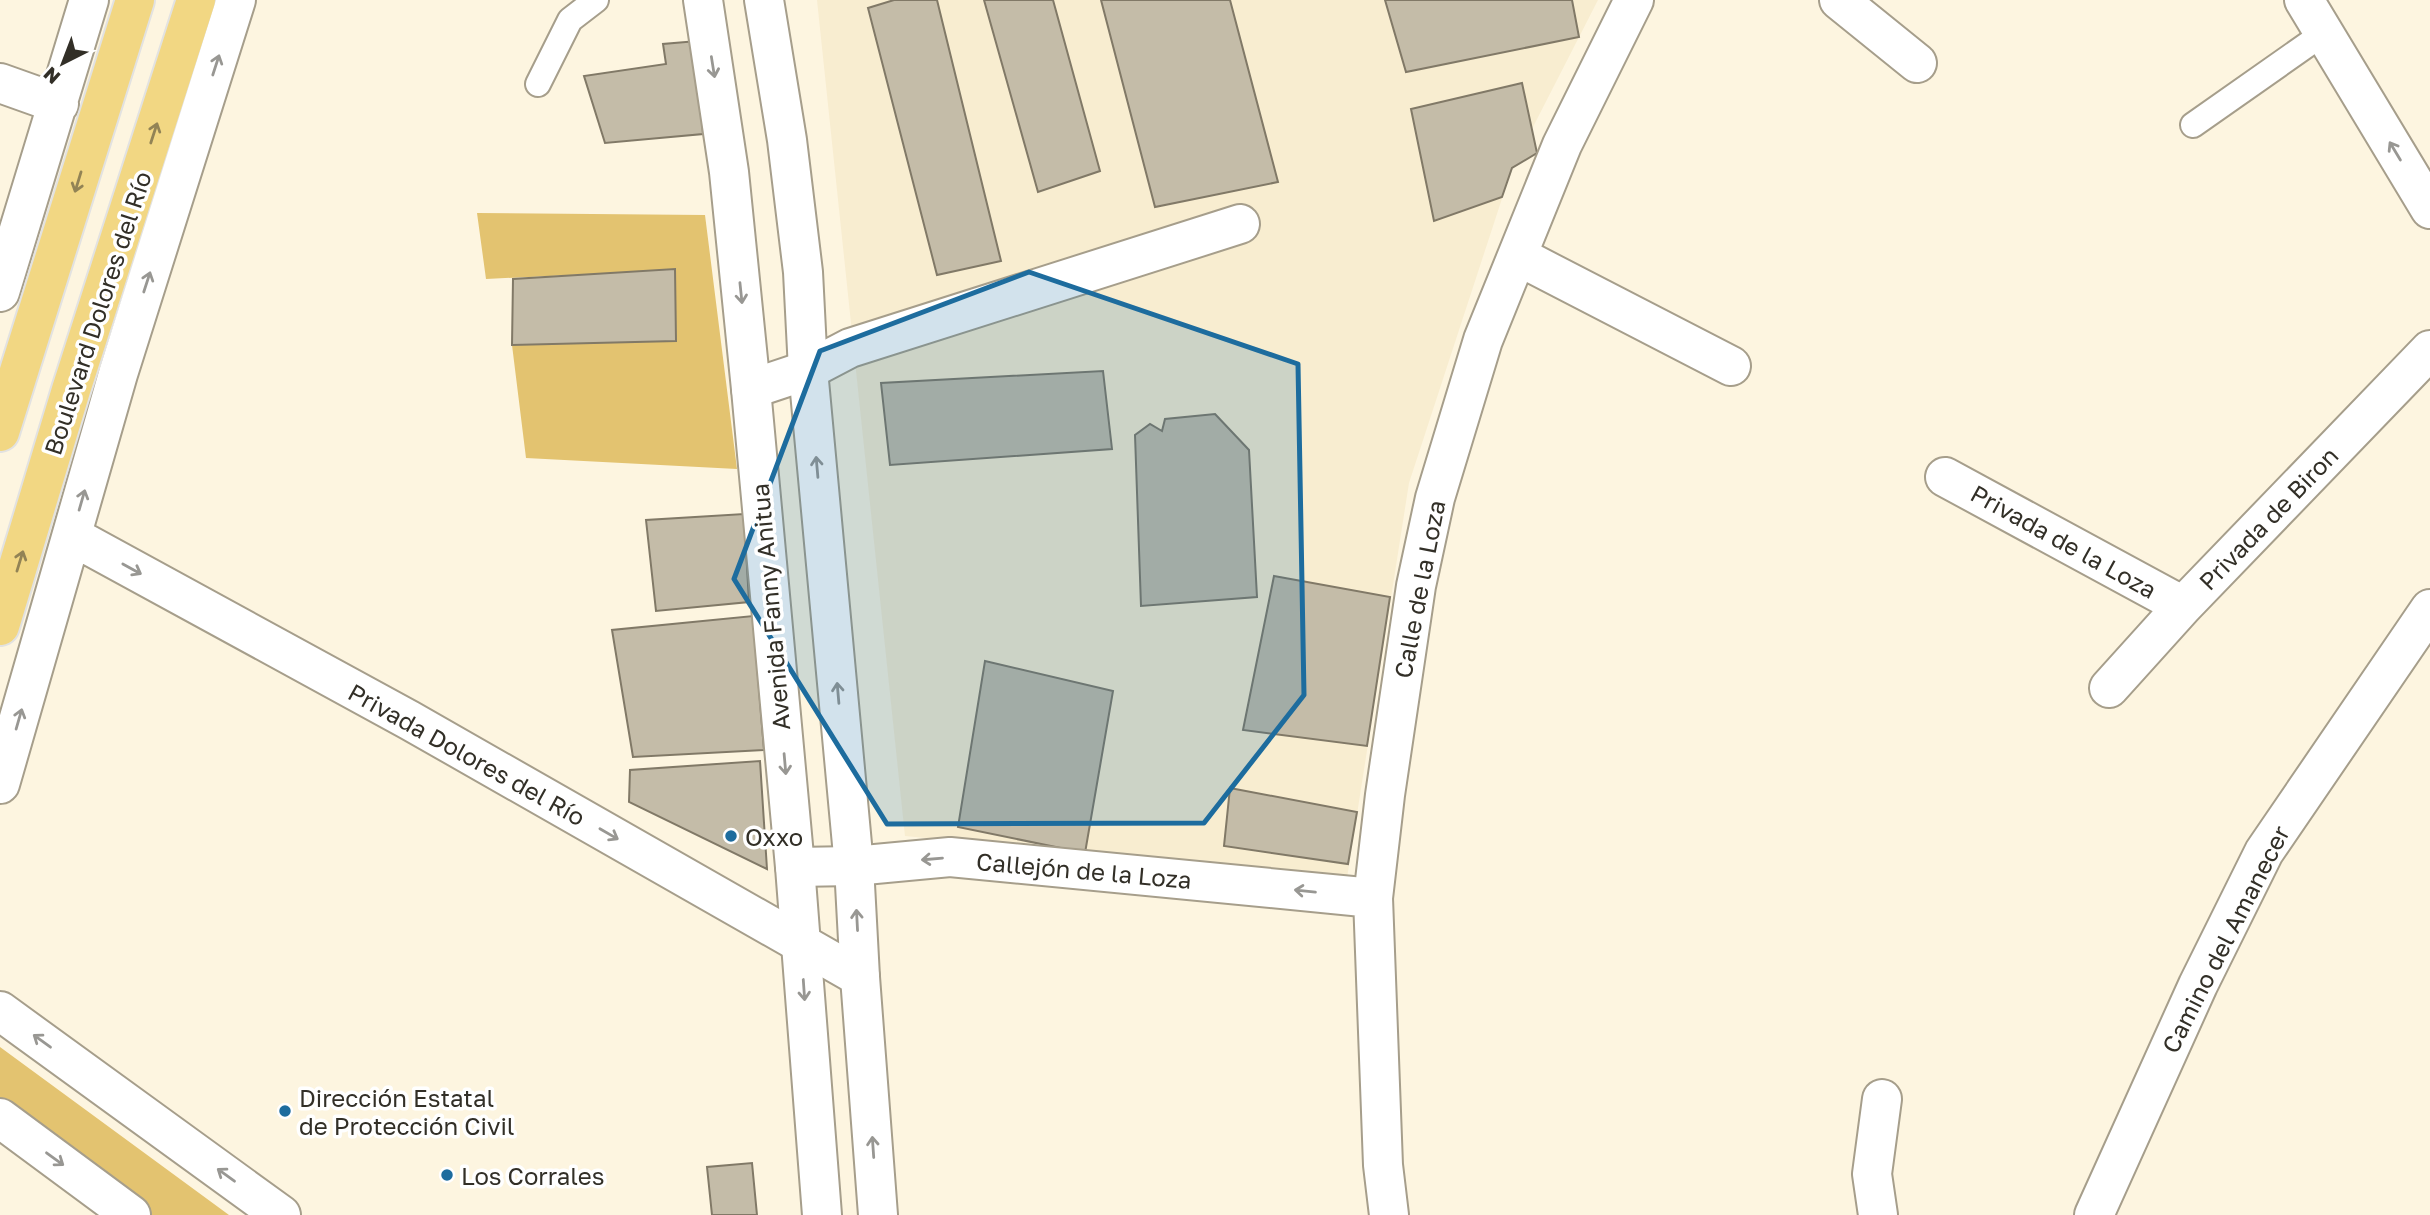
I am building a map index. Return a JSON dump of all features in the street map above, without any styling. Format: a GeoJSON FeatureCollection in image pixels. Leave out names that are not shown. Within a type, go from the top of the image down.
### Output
{"type":"FeatureCollection","features":[{"type":"Feature","properties":{"kind":"main road"},"geometry":{"type":"LineString","coordinates":[[0,432],[135,0]]}},
{"type":"Feature","properties":{"kind":"main road","name":"Boulevard Dolores del Río"},"geometry":{"type":"LineString","coordinates":[[0,626],[71,390],[196,0]]}},
{"type":"Feature","properties":{"kind":"street"},"geometry":{"type":"LineString","coordinates":[[0,292],[89,0]]}},
{"type":"Feature","properties":{"kind":"street"},"geometry":{"type":"LineString","coordinates":[[0,785],[118,374],[236,0]]}},
{"type":"Feature","properties":{"kind":"street","name":"Avenida Fanny Anitua"},"geometry":{"type":"LineString","coordinates":[[703,0],[729,172],[751,389],[795,866],[822,1215]]}},
{"type":"Feature","properties":{"kind":"street"},"geometry":{"type":"LineString","coordinates":[[764,0],[787,140],[803,272],[808,370],[854,866],[878,1215]]}},
{"type":"Feature","properties":{"kind":"street","name":"Calle de la Loza"},"geometry":{"type":"LineString","coordinates":[[1389,1215],[1383,1165],[1373,898],[1416,586],[1435,498],[1483,340],[1562,145],[1634,0]]}},
{"type":"Feature","properties":{"kind":"street"},"geometry":{"type":"LineString","coordinates":[[1839,0],[1917,63]]}},
{"type":"Feature","properties":{"kind":"street"},"geometry":{"type":"LineString","coordinates":[[2304,0],[2430,209]]}},
{"type":"Feature","properties":{"kind":"street"},"geometry":{"type":"LineString","coordinates":[[0,83],[58,104]]}},
{"type":"Feature","properties":{"kind":"street"},"geometry":{"type":"LineString","coordinates":[[751,389],[808,370],[850,348],[1240,223]]}},
{"type":"Feature","properties":{"kind":"street"},"geometry":{"type":"LineString","coordinates":[[1518,256],[1731,366]]}},
{"type":"Feature","properties":{"kind":"street","name":"Privada de Biron"},"geometry":{"type":"LineString","coordinates":[[2109,688],[2183,606],[2430,350]]}},
{"type":"Feature","properties":{"kind":"street","name":"Privada de la Loza"},"geometry":{"type":"LineString","coordinates":[[1945,477],[2183,606]]}},
{"type":"Feature","properties":{"kind":"street","name":"Privada Dolores del Río"},"geometry":{"type":"LineString","coordinates":[[72,536],[409,720],[860,977]]}},
{"type":"Feature","properties":{"kind":"street","name":"Camino del Amanecer"},"geometry":{"type":"LineString","coordinates":[[2094,1215],[2199,985],[2264,852],[2430,610]]}},
{"type":"Feature","properties":{"kind":"street","name":"Callejón de la Loza"},"geometry":{"type":"LineString","coordinates":[[795,866],[854,866],[950,857],[1373,898]]}},
{"type":"Feature","properties":{"kind":"street"},"geometry":{"type":"LineString","coordinates":[[0,1011],[281,1215]]}},
{"type":"Feature","properties":{"kind":"street"},"geometry":{"type":"LineString","coordinates":[[1878,1215],[1872,1174],[1882,1099]]}},
{"type":"Feature","properties":{"kind":"street"},"geometry":{"type":"LineString","coordinates":[[0,1118],[131,1215]]}},
{"type":"Feature","properties":{"kind":"lane"},"geometry":{"type":"LineString","coordinates":[[538,84],[570,20],[596,0]]}},
{"type":"Feature","properties":{"kind":"lane"},"geometry":{"type":"LineString","coordinates":[[2193,125],[2324,33]]}},
{"type":"Feature","properties":{"kind":"highlighted area"},"geometry":{"type":"Polygon","coordinates":[[[1029,272],[1298,364],[1304,695],[1204,823],[887,824],[734,579],[820,351],[1029,272]]]}},
{"type":"Feature","properties":{"kind":"shaded area"},"geometry":{"type":"Polygon","coordinates":[[[817,0],[1598,0],[1512,168],[1409,483],[1347,878],[905,836],[817,0]]]}},
{"type":"Feature","properties":{"kind":"shaded area"},"geometry":{"type":"Polygon","coordinates":[[[477,213],[705,215],[737,469],[526,458],[512,345],[676,341],[675,270],[486,279],[477,213]]]}},
{"type":"Feature","properties":{"kind":"shaded area"},"geometry":{"type":"Polygon","coordinates":[[[0,1047],[229,1215],[149,1215],[0,1107],[0,1047]]]}},
{"type":"Feature","properties":{"kind":"building"},"geometry":{"type":"Polygon","coordinates":[[[894,0],[937,0],[1001,261],[937,275],[868,8],[894,0]]]}},
{"type":"Feature","properties":{"kind":"building"},"geometry":{"type":"Polygon","coordinates":[[[984,0],[1053,0],[1100,171],[1038,192],[984,0]]]}},
{"type":"Feature","properties":{"kind":"building"},"geometry":{"type":"Polygon","coordinates":[[[1101,0],[1230,0],[1278,182],[1155,207],[1101,0]]]}},
{"type":"Feature","properties":{"kind":"building"},"geometry":{"type":"Polygon","coordinates":[[[1385,0],[1572,0],[1579,37],[1406,72],[1385,0]]]}},
{"type":"Feature","properties":{"kind":"building"},"geometry":{"type":"Polygon","coordinates":[[[697,41],[703,134],[605,143],[584,76],[666,64],[663,44],[697,41]]]}},
{"type":"Feature","properties":{"kind":"building"},"geometry":{"type":"Polygon","coordinates":[[[1522,83],[1537,153],[1512,168],[1502,197],[1434,221],[1411,109],[1522,83]]]}},
{"type":"Feature","properties":{"kind":"building"},"geometry":{"type":"Polygon","coordinates":[[[675,269],[676,341],[512,345],[513,279],[675,269]]]}},
{"type":"Feature","properties":{"kind":"building"},"geometry":{"type":"Polygon","coordinates":[[[1103,371],[1112,449],[890,465],[881,383],[1103,371]]]}},
{"type":"Feature","properties":{"kind":"building"},"geometry":{"type":"Polygon","coordinates":[[[1215,414],[1249,450],[1257,597],[1141,606],[1135,435],[1150,424],[1162,431],[1165,419],[1215,414]]]}},
{"type":"Feature","properties":{"kind":"building"},"geometry":{"type":"Polygon","coordinates":[[[744,514],[749,602],[656,611],[646,520],[744,514]]]}},
{"type":"Feature","properties":{"kind":"building"},"geometry":{"type":"Polygon","coordinates":[[[1274,576],[1390,597],[1367,746],[1243,730],[1274,576]]]}},
{"type":"Feature","properties":{"kind":"building"},"geometry":{"type":"Polygon","coordinates":[[[753,616],[764,750],[633,757],[612,630],[753,616]]]}},
{"type":"Feature","properties":{"kind":"building"},"geometry":{"type":"Polygon","coordinates":[[[985,661],[1113,691],[1085,853],[958,827],[985,661]]]}},
{"type":"Feature","properties":{"kind":"building","name":"Oxxo"},"geometry":{"type":"Polygon","coordinates":[[[760,761],[767,869],[629,802],[630,770],[760,761]]]}},
{"type":"Feature","properties":{"kind":"building"},"geometry":{"type":"Polygon","coordinates":[[[1230,788],[1357,812],[1348,864],[1224,846],[1230,788]]]}},
{"type":"Feature","properties":{"kind":"building"},"geometry":{"type":"Polygon","coordinates":[[[752,1163],[757,1215],[712,1215],[707,1167],[752,1163]]]}},
{"type":"Feature","properties":{"kind":"place","name":"Oxxo"},"geometry":{"type":"Point","coordinates":[731,836]}},
{"type":"Feature","properties":{"kind":"place","name":"Dirección Estatal de Protección Civil"},"geometry":{"type":"Point","coordinates":[285,1111]}},
{"type":"Feature","properties":{"kind":"place","name":"Los Corrales"},"geometry":{"type":"Point","coordinates":[447,1175]}}]}
